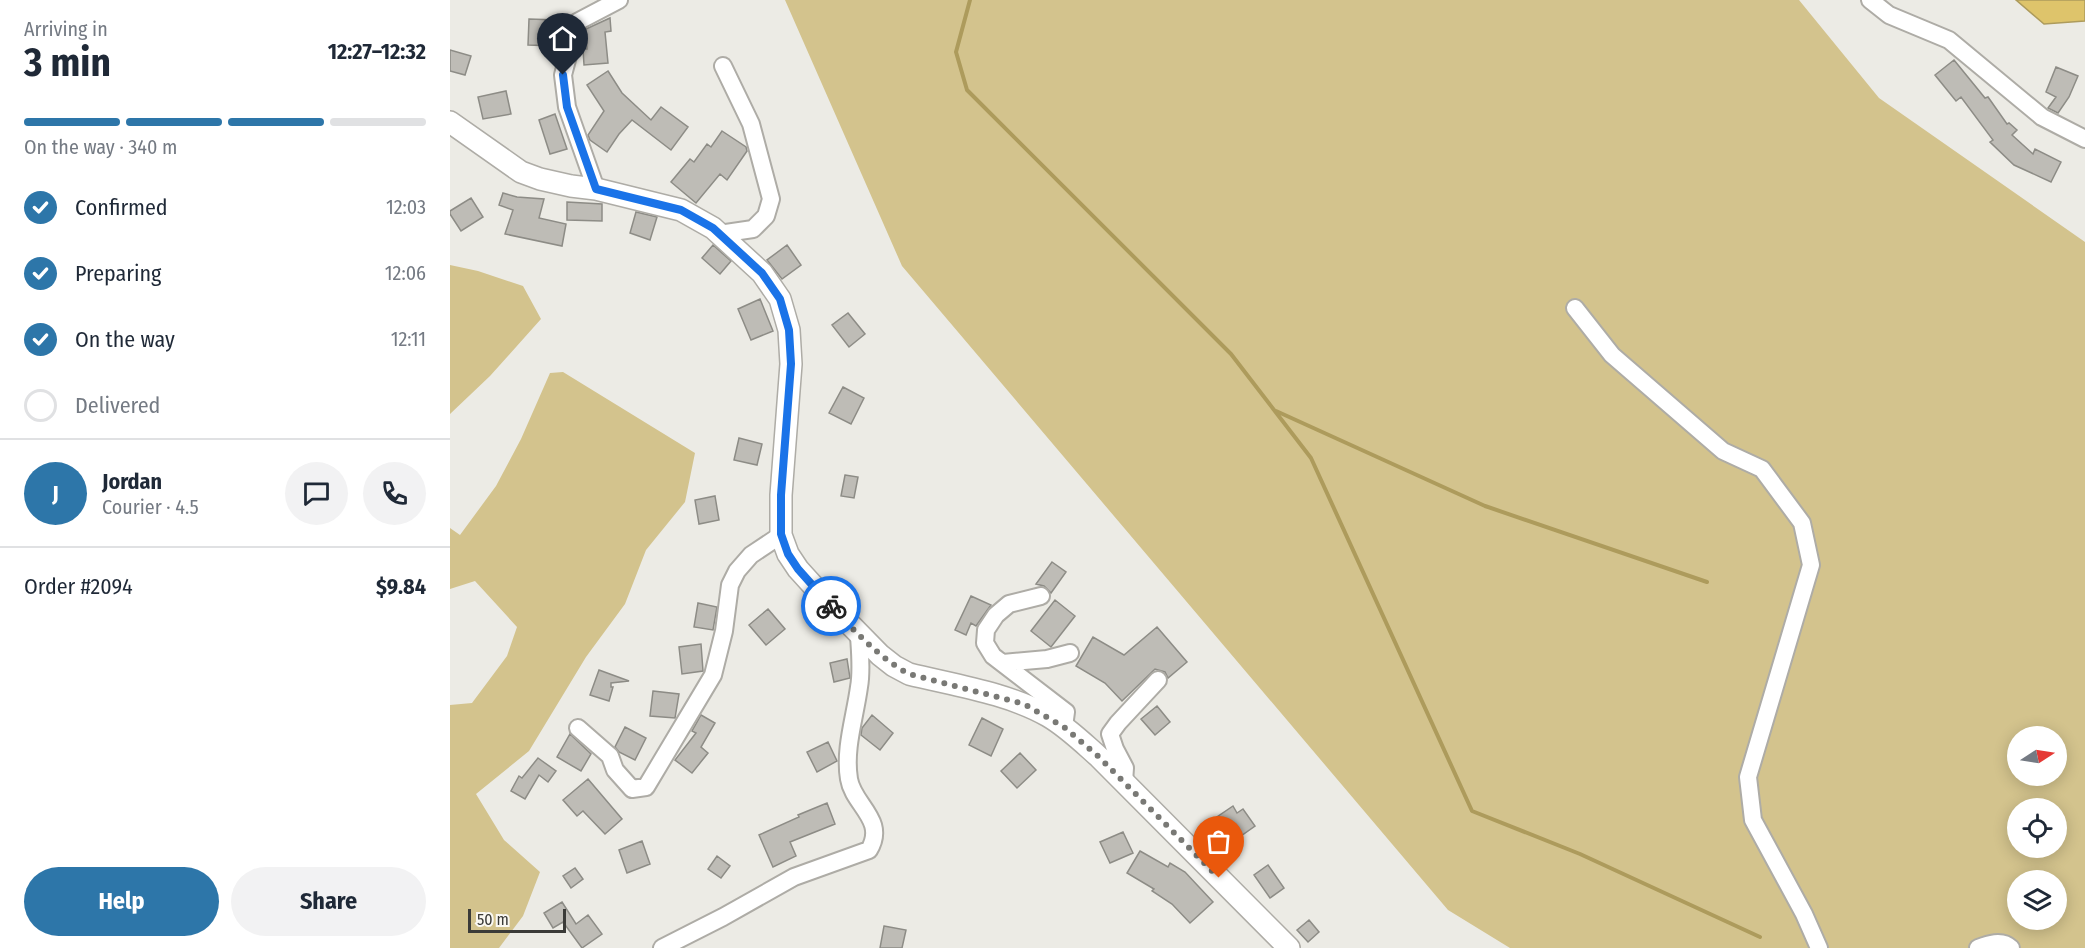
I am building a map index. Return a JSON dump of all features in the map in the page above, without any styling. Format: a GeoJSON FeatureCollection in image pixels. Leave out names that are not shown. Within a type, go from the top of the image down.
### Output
{"type":"FeatureCollection","features":[{"type":"Feature","properties":{"kind":"main road"},"geometry":{"type":"LineString","coordinates":[[450,122],[521,172],[540,179],[596,189],[681,210],[719,234],[762,273],[780,299],[789,330],[791,364],[781,495],[781,534],[788,554],[798,569],[860,636],[894,666],[909,674],[1024,704],[1064,727],[1124,782],[1289,948]]}},
{"type":"Feature","properties":{"kind":"street"},"geometry":{"type":"LineString","coordinates":[[596,189],[567,107],[563,75],[577,22],[619,0]]}},
{"type":"Feature","properties":{"kind":"street"},"geometry":{"type":"LineString","coordinates":[[1870,0],[1889,15],[1949,40],[2042,117],[2085,140]]}},
{"type":"Feature","properties":{"kind":"street"},"geometry":{"type":"LineString","coordinates":[[719,234],[753,229],[766,216],[771,199],[751,124],[723,66]]}},
{"type":"Feature","properties":{"kind":"street"},"geometry":{"type":"LineString","coordinates":[[1575,308],[1612,355],[1723,451],[1762,469],[1802,523],[1811,565],[1748,777],[1753,820],[1804,914],[1819,948]]}},
{"type":"Feature","properties":{"kind":"street"},"geometry":{"type":"LineString","coordinates":[[578,728],[610,756],[615,770],[632,789],[646,787],[713,675],[724,631],[730,585],[737,571],[751,555],[781,534]]}},
{"type":"Feature","properties":{"kind":"street"},"geometry":{"type":"LineString","coordinates":[[1041,596],[1009,604],[996,615],[986,630],[985,643],[993,656],[1066,712],[1064,727]]}},
{"type":"Feature","properties":{"kind":"street"},"geometry":{"type":"LineString","coordinates":[[662,948],[794,877],[869,850],[875,841],[875,829],[849,783],[846,759],[860,683],[860,636]]}},
{"type":"Feature","properties":{"kind":"street"},"geometry":{"type":"LineString","coordinates":[[1003,663],[1047,659],[1070,653]]}},
{"type":"Feature","properties":{"kind":"street"},"geometry":{"type":"LineString","coordinates":[[1124,782],[1125,768],[1110,734],[1158,680]]}},
{"type":"Feature","properties":{"kind":"street"},"geometry":{"type":"LineString","coordinates":[[1978,948],[1996,942],[2007,944],[2011,948]]}},
{"type":"Feature","properties":{"kind":"shaded area"},"geometry":{"type":"Polygon","coordinates":[[[785,0],[1799,0],[1879,98],[2085,242],[2085,948],[1510,948],[1448,910],[902,266],[785,0]]]}},
{"type":"Feature","properties":{"kind":"shaded area"},"geometry":{"type":"Polygon","coordinates":[[[2016,0],[2085,0],[2085,21],[2044,24],[2016,0]]]}},
{"type":"Feature","properties":{"kind":"shaded area"},"geometry":{"type":"Polygon","coordinates":[[[450,265],[478,271],[523,286],[541,319],[490,376],[450,414],[450,265]]]}},
{"type":"Feature","properties":{"kind":"shaded area"},"geometry":{"type":"Polygon","coordinates":[[[563,372],[695,453],[685,502],[646,550],[625,604],[586,657],[529,751],[476,794],[504,840],[540,872],[523,916],[499,948],[450,948],[450,705],[472,703],[507,656],[517,627],[475,581],[450,589],[450,528],[460,535],[496,486],[521,439],[550,373],[563,372]]]}},
{"type":"Feature","properties":{"kind":"building"},"geometry":{"type":"Polygon","coordinates":[[[610,18],[611,31],[605,32],[608,63],[584,65],[583,49],[587,49],[586,29],[610,18]]]}},
{"type":"Feature","properties":{"kind":"building"},"geometry":{"type":"Polygon","coordinates":[[[529,19],[557,20],[556,46],[528,45],[529,19]]]}},
{"type":"Feature","properties":{"kind":"building"},"geometry":{"type":"Polygon","coordinates":[[[450,50],[471,56],[465,75],[450,71],[450,50]]]}},
{"type":"Feature","properties":{"kind":"building"},"geometry":{"type":"Polygon","coordinates":[[[1954,60],[1985,98],[1988,97],[2007,124],[2009,123],[2017,130],[2012,135],[2033,154],[2035,149],[2061,162],[2051,182],[2014,165],[1990,142],[1993,140],[1961,97],[1956,101],[1935,75],[1954,60]]]}},
{"type":"Feature","properties":{"kind":"building"},"geometry":{"type":"Polygon","coordinates":[[[2056,67],[2078,76],[2069,97],[2058,113],[2048,108],[2056,97],[2046,92],[2056,67]]]}},
{"type":"Feature","properties":{"kind":"building"},"geometry":{"type":"Polygon","coordinates":[[[608,71],[622,93],[651,120],[661,107],[688,127],[671,150],[632,120],[607,152],[590,140],[588,135],[604,111],[587,85],[608,71]]]}},
{"type":"Feature","properties":{"kind":"building"},"geometry":{"type":"Polygon","coordinates":[[[506,91],[511,114],[483,119],[478,97],[506,91]]]}},
{"type":"Feature","properties":{"kind":"building"},"geometry":{"type":"Polygon","coordinates":[[[555,114],[567,149],[550,154],[539,120],[555,114]]]}},
{"type":"Feature","properties":{"kind":"building"},"geometry":{"type":"Polygon","coordinates":[[[722,131],[746,147],[747,151],[727,180],[720,174],[696,203],[671,182],[690,159],[694,162],[707,144],[711,147],[722,131]]]}},
{"type":"Feature","properties":{"kind":"building"},"geometry":{"type":"Polygon","coordinates":[[[503,193],[517,197],[544,199],[539,218],[566,224],[562,246],[505,234],[513,210],[499,205],[503,193]]]}},
{"type":"Feature","properties":{"kind":"building"},"geometry":{"type":"Polygon","coordinates":[[[471,198],[483,217],[461,231],[450,211],[471,198]]]}},
{"type":"Feature","properties":{"kind":"building"},"geometry":{"type":"Polygon","coordinates":[[[567,202],[602,204],[602,221],[567,220],[567,202]]]}},
{"type":"Feature","properties":{"kind":"building"},"geometry":{"type":"Polygon","coordinates":[[[636,212],[657,217],[650,240],[630,233],[636,212]]]}},
{"type":"Feature","properties":{"kind":"building"},"geometry":{"type":"Polygon","coordinates":[[[713,245],[731,261],[720,274],[702,258],[713,245]]]}},
{"type":"Feature","properties":{"kind":"building"},"geometry":{"type":"Polygon","coordinates":[[[787,245],[801,265],[782,279],[767,260],[787,245]]]}},
{"type":"Feature","properties":{"kind":"building"},"geometry":{"type":"Polygon","coordinates":[[[760,299],[773,331],[751,340],[738,309],[760,299]]]}},
{"type":"Feature","properties":{"kind":"building"},"geometry":{"type":"Polygon","coordinates":[[[848,313],[865,334],[849,347],[832,325],[848,313]]]}},
{"type":"Feature","properties":{"kind":"building"},"geometry":{"type":"Polygon","coordinates":[[[843,387],[864,398],[851,424],[829,413],[843,387]]]}},
{"type":"Feature","properties":{"kind":"building"},"geometry":{"type":"Polygon","coordinates":[[[739,438],[762,444],[757,465],[734,460],[739,438]]]}},
{"type":"Feature","properties":{"kind":"building"},"geometry":{"type":"Polygon","coordinates":[[[845,475],[858,477],[854,498],[841,496],[845,475]]]}},
{"type":"Feature","properties":{"kind":"building"},"geometry":{"type":"Polygon","coordinates":[[[715,496],[719,520],[699,524],[695,500],[715,496]]]}},
{"type":"Feature","properties":{"kind":"building"},"geometry":{"type":"Polygon","coordinates":[[[1052,562],[1066,572],[1051,593],[1044,586],[1036,584],[1052,562]]]}},
{"type":"Feature","properties":{"kind":"building"},"geometry":{"type":"Polygon","coordinates":[[[971,596],[991,605],[976,626],[971,623],[966,635],[955,630],[971,596]]]}},
{"type":"Feature","properties":{"kind":"building"},"geometry":{"type":"Polygon","coordinates":[[[1055,600],[1075,616],[1051,647],[1031,631],[1055,600]]]}},
{"type":"Feature","properties":{"kind":"building"},"geometry":{"type":"Polygon","coordinates":[[[698,603],[717,607],[713,630],[694,627],[698,603]]]}},
{"type":"Feature","properties":{"kind":"building"},"geometry":{"type":"Polygon","coordinates":[[[768,609],[785,629],[766,645],[749,625],[768,609]]]}},
{"type":"Feature","properties":{"kind":"building"},"geometry":{"type":"Polygon","coordinates":[[[1157,627],[1187,662],[1168,678],[1165,672],[1155,669],[1122,701],[1105,683],[1076,666],[1093,637],[1124,655],[1157,627]]]}},
{"type":"Feature","properties":{"kind":"building"},"geometry":{"type":"Polygon","coordinates":[[[701,644],[703,671],[682,674],[679,647],[701,644]]]}},
{"type":"Feature","properties":{"kind":"building"},"geometry":{"type":"Polygon","coordinates":[[[847,659],[850,678],[834,682],[830,663],[847,659]]]}},
{"type":"Feature","properties":{"kind":"building"},"geometry":{"type":"Polygon","coordinates":[[[599,670],[629,681],[611,683],[613,687],[609,701],[590,695],[599,670]]]}},
{"type":"Feature","properties":{"kind":"building"},"geometry":{"type":"Polygon","coordinates":[[[653,691],[679,694],[675,718],[650,716],[653,691]]]}},
{"type":"Feature","properties":{"kind":"building"},"geometry":{"type":"Polygon","coordinates":[[[1157,706],[1170,722],[1155,735],[1141,719],[1157,706]]]}},
{"type":"Feature","properties":{"kind":"building"},"geometry":{"type":"Polygon","coordinates":[[[701,715],[715,723],[701,747],[708,753],[692,773],[675,760],[696,733],[692,731],[701,715]]]}},
{"type":"Feature","properties":{"kind":"building"},"geometry":{"type":"Polygon","coordinates":[[[872,715],[893,733],[880,750],[861,735],[862,728],[872,715]]]}},
{"type":"Feature","properties":{"kind":"building"},"geometry":{"type":"Polygon","coordinates":[[[982,718],[1003,729],[991,756],[969,745],[982,718]]]}},
{"type":"Feature","properties":{"kind":"building"},"geometry":{"type":"Polygon","coordinates":[[[625,727],[646,738],[635,760],[619,752],[615,747],[625,727]]]}},
{"type":"Feature","properties":{"kind":"building"},"geometry":{"type":"Polygon","coordinates":[[[570,734],[591,754],[581,771],[557,757],[570,734]]]}},
{"type":"Feature","properties":{"kind":"building"},"geometry":{"type":"Polygon","coordinates":[[[828,742],[837,761],[817,772],[807,752],[828,742]]]}},
{"type":"Feature","properties":{"kind":"building"},"geometry":{"type":"Polygon","coordinates":[[[1020,753],[1036,770],[1017,788],[1001,771],[1020,753]]]}},
{"type":"Feature","properties":{"kind":"building"},"geometry":{"type":"Polygon","coordinates":[[[538,758],[556,771],[548,782],[539,775],[525,799],[511,791],[519,776],[522,778],[538,758]]]}},
{"type":"Feature","properties":{"kind":"building"},"geometry":{"type":"Polygon","coordinates":[[[588,779],[622,819],[605,834],[583,811],[577,816],[563,800],[588,779]]]}},
{"type":"Feature","properties":{"kind":"building"},"geometry":{"type":"Polygon","coordinates":[[[827,803],[835,824],[790,842],[796,856],[773,867],[759,835],[827,803]]]}},
{"type":"Feature","properties":{"kind":"building"},"geometry":{"type":"Polygon","coordinates":[[[1233,806],[1237,813],[1243,809],[1255,826],[1231,843],[1214,819],[1233,806]]]}},
{"type":"Feature","properties":{"kind":"building"},"geometry":{"type":"Polygon","coordinates":[[[1123,832],[1133,853],[1110,863],[1100,842],[1123,832]]]}},
{"type":"Feature","properties":{"kind":"building"},"geometry":{"type":"Polygon","coordinates":[[[642,841],[650,864],[627,873],[619,850],[642,841]]]}},
{"type":"Feature","properties":{"kind":"building"},"geometry":{"type":"Polygon","coordinates":[[[1140,851],[1168,867],[1170,863],[1185,872],[1213,902],[1190,923],[1172,904],[1152,891],[1154,889],[1127,873],[1140,851]]]}},
{"type":"Feature","properties":{"kind":"building"},"geometry":{"type":"Polygon","coordinates":[[[717,856],[730,866],[721,878],[708,869],[717,856]]]}},
{"type":"Feature","properties":{"kind":"building"},"geometry":{"type":"Polygon","coordinates":[[[1268,865],[1284,888],[1270,898],[1254,875],[1268,865]]]}},
{"type":"Feature","properties":{"kind":"building"},"geometry":{"type":"Polygon","coordinates":[[[575,868],[583,879],[571,888],[563,876],[575,868]]]}},
{"type":"Feature","properties":{"kind":"building"},"geometry":{"type":"Polygon","coordinates":[[[562,902],[576,924],[588,915],[602,934],[582,948],[563,922],[553,928],[544,913],[562,902]]]}},
{"type":"Feature","properties":{"kind":"building"},"geometry":{"type":"Polygon","coordinates":[[[1309,920],[1319,932],[1308,942],[1297,930],[1309,920]]]}},
{"type":"Feature","properties":{"kind":"building"},"geometry":{"type":"Polygon","coordinates":[[[884,926],[906,930],[902,948],[880,948],[884,926]]]}},
{"type":"Feature","properties":{"kind":"waterway"},"geometry":{"type":"LineString","coordinates":[[970,0],[956,52],[967,90],[1231,354],[1311,458],[1472,811],[1580,854],[1760,937]]}},
{"type":"Feature","properties":{"kind":"waterway"},"geometry":{"type":"LineString","coordinates":[[1276,411],[1485,506],[1707,582]]}},
{"type":"Feature","properties":{"kind":"way so far"},"geometry":{"type":"LineString","coordinates":[[831,606],[880,655],[909,674],[1024,704],[1068,730],[1099,757],[1219,878]]}},
{"type":"Feature","properties":{"kind":"route"},"geometry":{"type":"LineString","coordinates":[[563,75],[567,107],[596,189],[681,210],[713,228],[762,273],[780,299],[789,330],[791,364],[781,495],[781,534],[788,554],[798,569],[831,606]]}}]}
